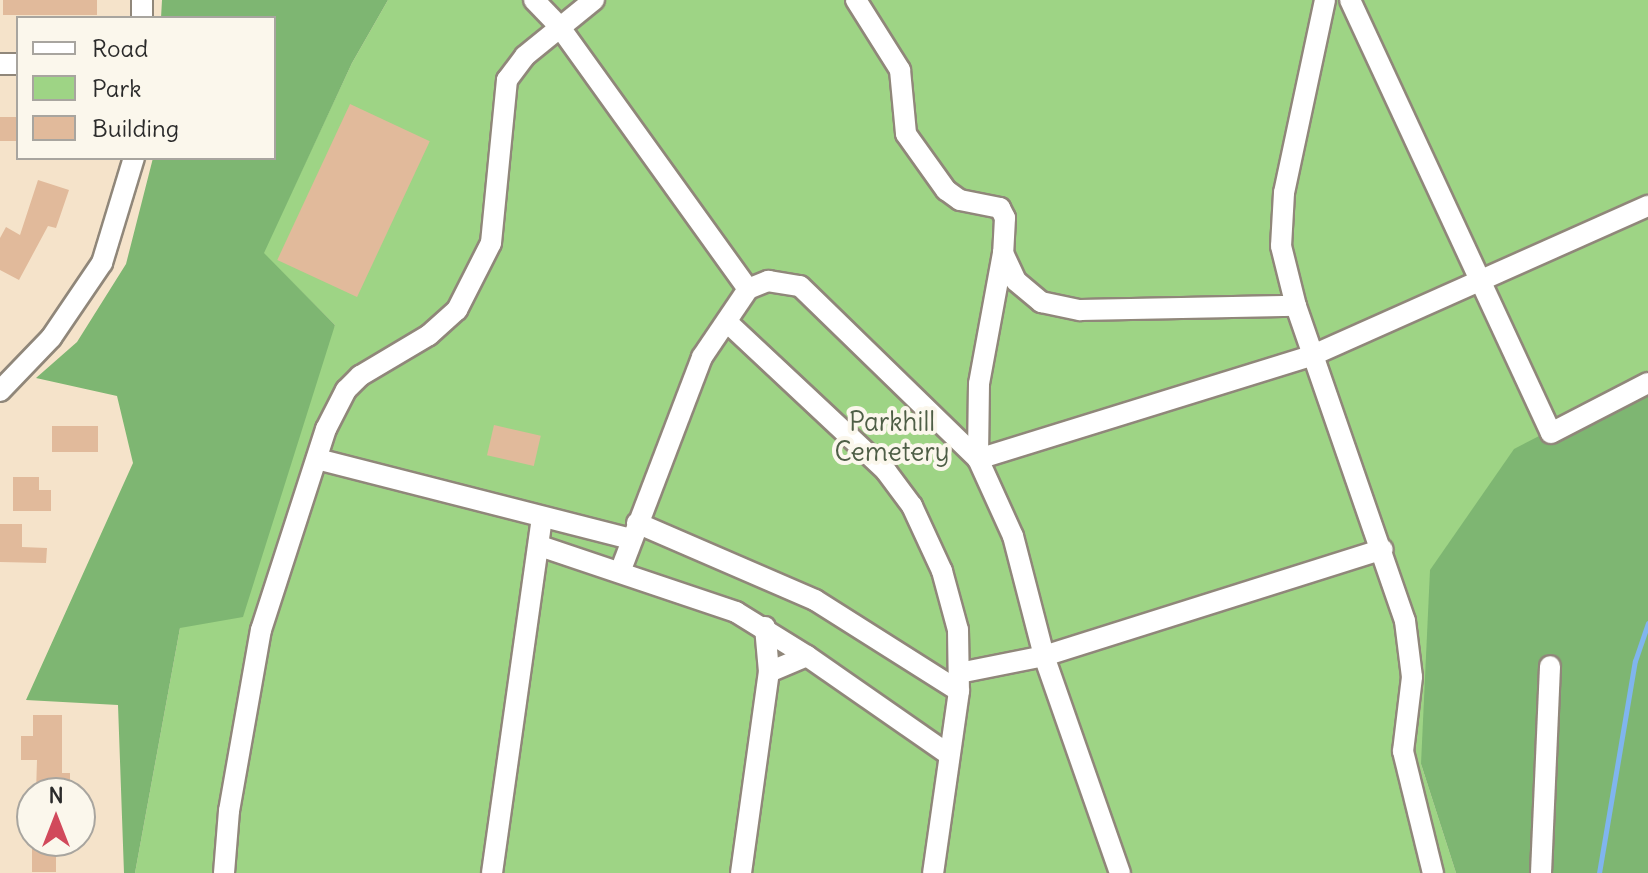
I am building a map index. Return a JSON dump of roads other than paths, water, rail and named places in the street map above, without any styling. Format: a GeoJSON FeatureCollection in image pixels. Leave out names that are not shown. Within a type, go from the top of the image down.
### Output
{"type":"FeatureCollection","features":[{"type":"Feature","properties":{"kind":"street"},"geometry":{"type":"LineString","coordinates":[[534,0],[559,26],[748,289]]}},
{"type":"Feature","properties":{"kind":"street"},"geometry":{"type":"LineString","coordinates":[[224,873],[229,811],[261,630],[317,459],[346,390],[429,335],[457,310],[478,275],[491,243],[507,80],[559,26],[594,0]]}},
{"type":"Feature","properties":{"kind":"street"},"geometry":{"type":"LineString","coordinates":[[856,0],[900,70],[906,134],[946,190],[960,200],[1000,208],[1005,218],[1003,253],[979,384],[978,459]]}},
{"type":"Feature","properties":{"kind":"street"},"geometry":{"type":"LineString","coordinates":[[1325,0],[1280,225],[1296,306],[1383,549],[1405,621],[1412,677],[1403,751],[1433,873]]}},
{"type":"Feature","properties":{"kind":"street"},"geometry":{"type":"LineString","coordinates":[[1350,0],[1484,282],[1551,433],[1648,383]]}},
{"type":"Feature","properties":{"kind":"street"},"geometry":{"type":"LineString","coordinates":[[2,384],[51,338],[102,263],[133,160]]}},
{"type":"Feature","properties":{"kind":"street"},"geometry":{"type":"LineString","coordinates":[[978,459],[1313,355],[1646,213]]}},
{"type":"Feature","properties":{"kind":"street"},"geometry":{"type":"LineString","coordinates":[[1003,253],[1016,281],[1041,302],[1061,308],[1296,306]]}},
{"type":"Feature","properties":{"kind":"street"},"geometry":{"type":"LineString","coordinates":[[620,572],[702,357],[748,289],[768,281],[800,286],[978,459],[1013,536],[1044,656],[1120,873]]}},
{"type":"Feature","properties":{"kind":"street"},"geometry":{"type":"LineString","coordinates":[[727,322],[818,402],[886,471],[912,506],[951,599],[959,682],[933,873]]}},
{"type":"Feature","properties":{"kind":"street"},"geometry":{"type":"LineString","coordinates":[[317,459],[542,518],[634,531],[815,600],[959,682],[1383,549]]}},
{"type":"Feature","properties":{"kind":"street"},"geometry":{"type":"LineString","coordinates":[[492,873],[542,518]]}},
{"type":"Feature","properties":{"kind":"street"},"geometry":{"type":"LineString","coordinates":[[540,546],[620,572],[765,627],[948,754]]}},
{"type":"Feature","properties":{"kind":"street"},"geometry":{"type":"LineString","coordinates":[[741,873],[769,672],[765,627]]}},
{"type":"Feature","properties":{"kind":"street"},"geometry":{"type":"LineString","coordinates":[[769,672],[807,656]]}},
{"type":"Feature","properties":{"kind":"street"},"geometry":{"type":"LineString","coordinates":[[1541,873],[1550,666]]}},
{"type":"Feature","properties":{"kind":"waterway"},"geometry":{"type":"LineString","coordinates":[[1599,873],[1635,661],[1648,623]]}},
{"type":"Feature","properties":{"kind":"park label","name":"Parkhill Cemetery"},"geometry":{"type":"Point","coordinates":[892,437]}}]}
